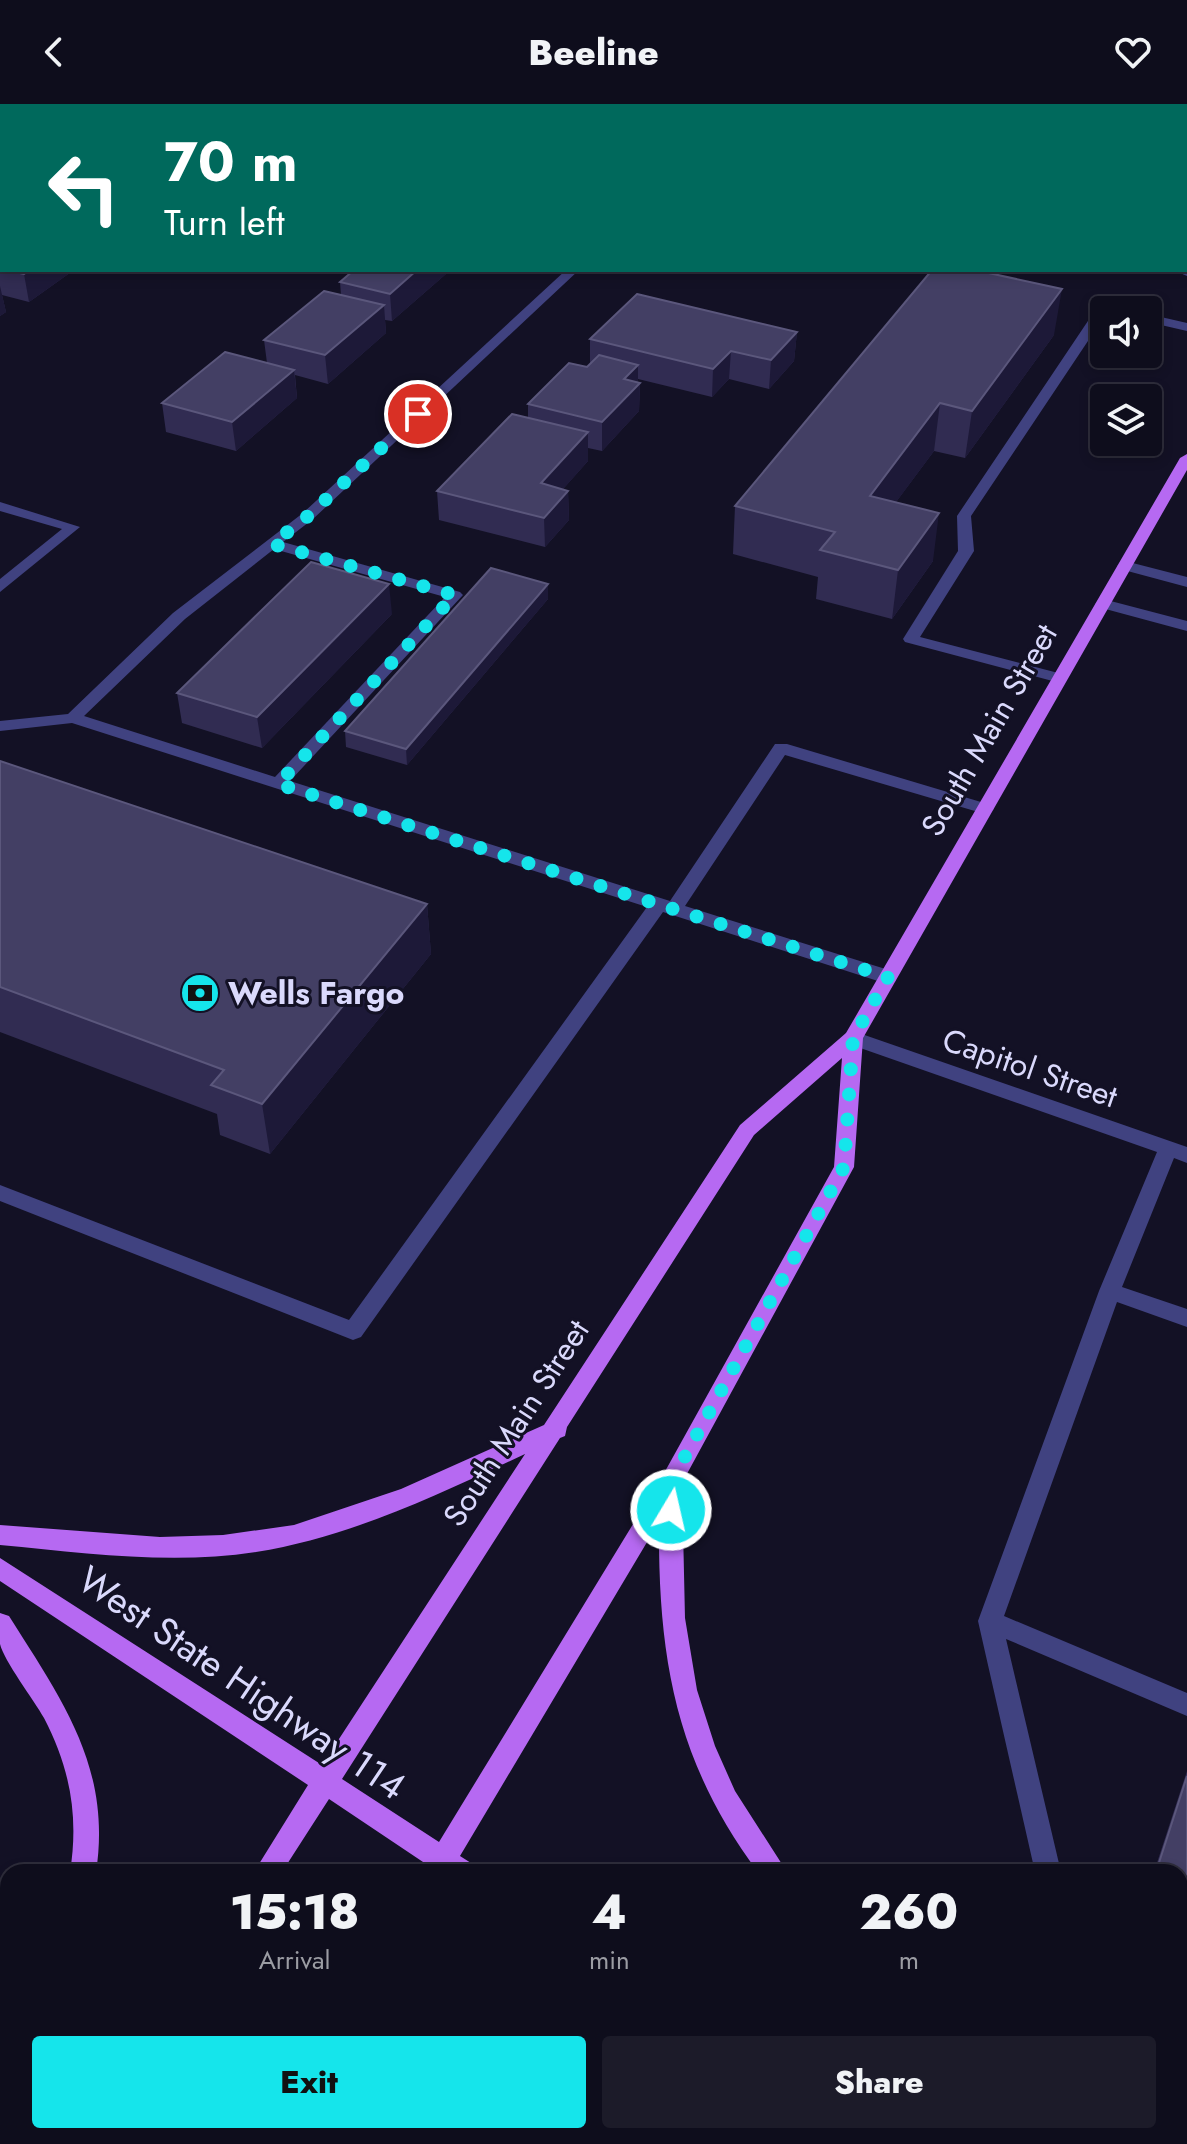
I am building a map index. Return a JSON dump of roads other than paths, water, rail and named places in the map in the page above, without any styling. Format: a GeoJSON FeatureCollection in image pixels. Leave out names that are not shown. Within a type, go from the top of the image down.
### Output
{"type":"FeatureCollection","features":[{"type":"Feature","properties":{"kind":"main road","name":"South Main Street"},"geometry":{"type":"LineString","coordinates":[[272,1864],[557,1429],[747,1130],[853,1038],[1187,458]]}},
{"type":"Feature","properties":{"kind":"main road","name":"South Main Street"},"geometry":{"type":"LineString","coordinates":[[449,1864],[671,1482],[844,1167],[853,1038]]}},
{"type":"Feature","properties":{"kind":"main road"},"geometry":{"type":"LineString","coordinates":[[0,1535],[112,1545],[193,1547],[256,1542],[320,1528],[375,1508],[557,1429]]}},
{"type":"Feature","properties":{"kind":"main road"},"geometry":{"type":"LineString","coordinates":[[671,1482],[672,1592],[677,1660],[693,1725],[751,1843],[768,1864]]}},
{"type":"Feature","properties":{"kind":"main road","name":"West State Highway 114"},"geometry":{"type":"LineString","coordinates":[[0,1568],[441,1864]]}},
{"type":"Feature","properties":{"kind":"main road"},"geometry":{"type":"LineString","coordinates":[[0,1624],[63,1725],[78,1763],[88,1815],[85,1864]]}},
{"type":"Feature","properties":{"kind":"street"},"geometry":{"type":"LineString","coordinates":[[73,718],[179,616],[308,516],[571,272]]}},
{"type":"Feature","properties":{"kind":"street"},"geometry":{"type":"LineString","coordinates":[[1162,321],[1187,327]]}},
{"type":"Feature","properties":{"kind":"street"},"geometry":{"type":"LineString","coordinates":[[1060,678],[911,639],[966,551],[964,516],[1090,328]]}},
{"type":"Feature","properties":{"kind":"street"},"geometry":{"type":"LineString","coordinates":[[0,506],[73,527],[0,587]]}},
{"type":"Feature","properties":{"kind":"street"},"geometry":{"type":"LineString","coordinates":[[272,544],[455,595],[278,784]]}},
{"type":"Feature","properties":{"kind":"street"},"geometry":{"type":"LineString","coordinates":[[1125,566],[1187,582]]}},
{"type":"Feature","properties":{"kind":"street"},"geometry":{"type":"LineString","coordinates":[[1103,604],[1187,626]]}},
{"type":"Feature","properties":{"kind":"street"},"geometry":{"type":"LineString","coordinates":[[0,726],[73,718],[888,977]]}},
{"type":"Feature","properties":{"kind":"street"},"geometry":{"type":"LineString","coordinates":[[0,1193],[353,1331],[781,748],[985,809]]}},
{"type":"Feature","properties":{"kind":"street","name":"Capitol Street"},"geometry":{"type":"LineString","coordinates":[[853,1038],[1178,1152]]}},
{"type":"Feature","properties":{"kind":"street"},"geometry":{"type":"LineString","coordinates":[[1046,1864],[990,1621],[1110,1291],[1178,1152]]}},
{"type":"Feature","properties":{"kind":"street"},"geometry":{"type":"LineString","coordinates":[[1110,1291],[1187,1318]]}},
{"type":"Feature","properties":{"kind":"street"},"geometry":{"type":"LineString","coordinates":[[990,1621],[1187,1705]]}},
{"type":"Feature","properties":{"kind":"place","name":"Wells Fargo"},"geometry":{"type":"Point","coordinates":[200,993]}}]}
